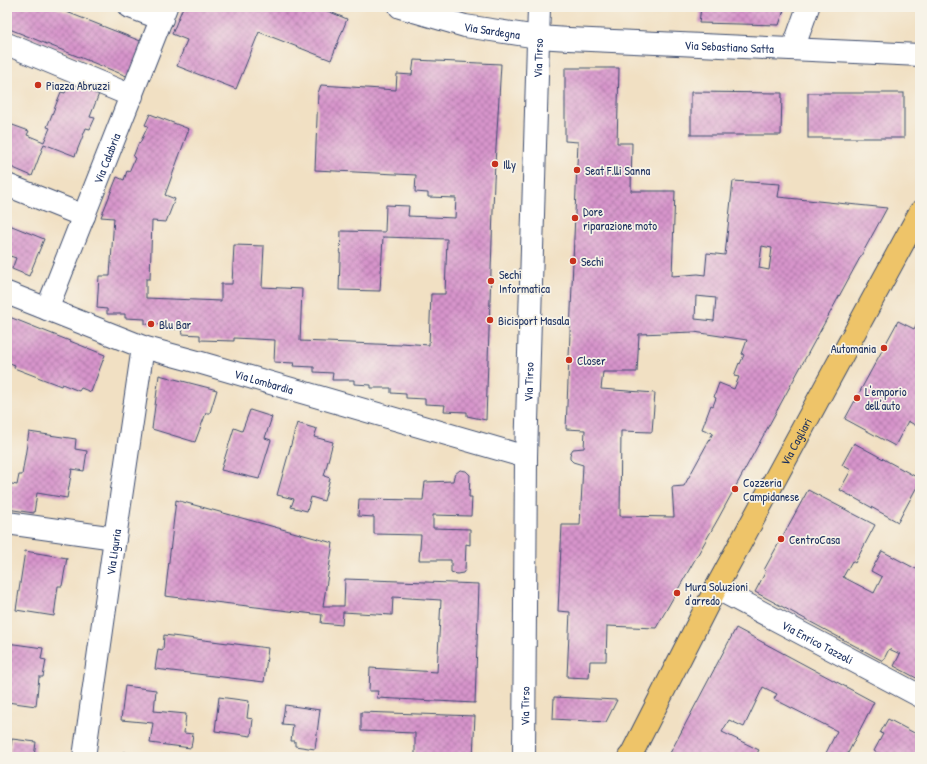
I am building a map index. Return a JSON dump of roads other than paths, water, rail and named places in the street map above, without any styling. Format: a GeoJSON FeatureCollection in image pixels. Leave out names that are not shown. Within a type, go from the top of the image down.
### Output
{"type":"FeatureCollection","features":[{"type":"Feature","properties":{"kind":"main road","name":"Via Cagliari"},"geometry":{"type":"LineString","coordinates":[[629,757],[716,588],[920,212]]}},
{"type":"Feature","properties":{"kind":"street"},"geometry":{"type":"LineString","coordinates":[[130,7],[164,13]]}},
{"type":"Feature","properties":{"kind":"street","name":"Via Sardegna"},"geometry":{"type":"LineString","coordinates":[[400,7],[465,26],[538,37]]}},
{"type":"Feature","properties":{"kind":"street","name":"Via Tirso"},"geometry":{"type":"LineString","coordinates":[[524,757],[526,457],[540,7]]}},
{"type":"Feature","properties":{"kind":"street"},"geometry":{"type":"LineString","coordinates":[[793,49],[808,7]]}},
{"type":"Feature","properties":{"kind":"street","name":"Via Calabria"},"geometry":{"type":"LineString","coordinates":[[47,309],[164,13]]}},
{"type":"Feature","properties":{"kind":"street","name":"Via Sebastiano Satta"},"geometry":{"type":"LineString","coordinates":[[538,37],[920,55]]}},
{"type":"Feature","properties":{"kind":"street"},"geometry":{"type":"LineString","coordinates":[[7,44],[132,96]]}},
{"type":"Feature","properties":{"kind":"street"},"geometry":{"type":"LineString","coordinates":[[7,185],[84,216]]}},
{"type":"Feature","properties":{"kind":"street","name":"Via Lombardia"},"geometry":{"type":"LineString","coordinates":[[7,293],[143,347],[526,457]]}},
{"type":"Feature","properties":{"kind":"street","name":"Via Liguria"},"geometry":{"type":"LineString","coordinates":[[84,757],[114,538],[143,347]]}},
{"type":"Feature","properties":{"kind":"street"},"geometry":{"type":"LineString","coordinates":[[7,524],[114,538]]}},
{"type":"Feature","properties":{"kind":"street","name":"Via Enrico Tazzoli"},"geometry":{"type":"LineString","coordinates":[[716,588],[920,696]]}},
{"type":"Feature","properties":{"kind":"place","name":"Piazza Abruzzi"},"geometry":{"type":"Point","coordinates":[38,85]}},
{"type":"Feature","properties":{"kind":"place","name":"Illy"},"geometry":{"type":"Point","coordinates":[495,164]}},
{"type":"Feature","properties":{"kind":"place","name":"Seat F.lli Sanna"},"geometry":{"type":"Point","coordinates":[577,170]}},
{"type":"Feature","properties":{"kind":"place","name":"Dore riparazione moto"},"geometry":{"type":"Point","coordinates":[575,218]}},
{"type":"Feature","properties":{"kind":"place","name":"Sechi"},"geometry":{"type":"Point","coordinates":[573,261]}},
{"type":"Feature","properties":{"kind":"place","name":"Sechi Informatica"},"geometry":{"type":"Point","coordinates":[491,281]}},
{"type":"Feature","properties":{"kind":"place","name":"Bicisport Masala"},"geometry":{"type":"Point","coordinates":[490,320]}},
{"type":"Feature","properties":{"kind":"place","name":"Blu Bar"},"geometry":{"type":"Point","coordinates":[151,324]}},
{"type":"Feature","properties":{"kind":"place","name":"Automania"},"geometry":{"type":"Point","coordinates":[884,348]}},
{"type":"Feature","properties":{"kind":"place","name":"Closer"},"geometry":{"type":"Point","coordinates":[569,360]}},
{"type":"Feature","properties":{"kind":"place","name":"L'emporio dell'auto"},"geometry":{"type":"Point","coordinates":[857,398]}},
{"type":"Feature","properties":{"kind":"place","name":"Cozzeria Campidanese"},"geometry":{"type":"Point","coordinates":[735,489]}},
{"type":"Feature","properties":{"kind":"place","name":"CentroCasa"},"geometry":{"type":"Point","coordinates":[781,539]}},
{"type":"Feature","properties":{"kind":"place","name":"Mura Soluzioni d'arredo"},"geometry":{"type":"Point","coordinates":[677,593]}}]}
